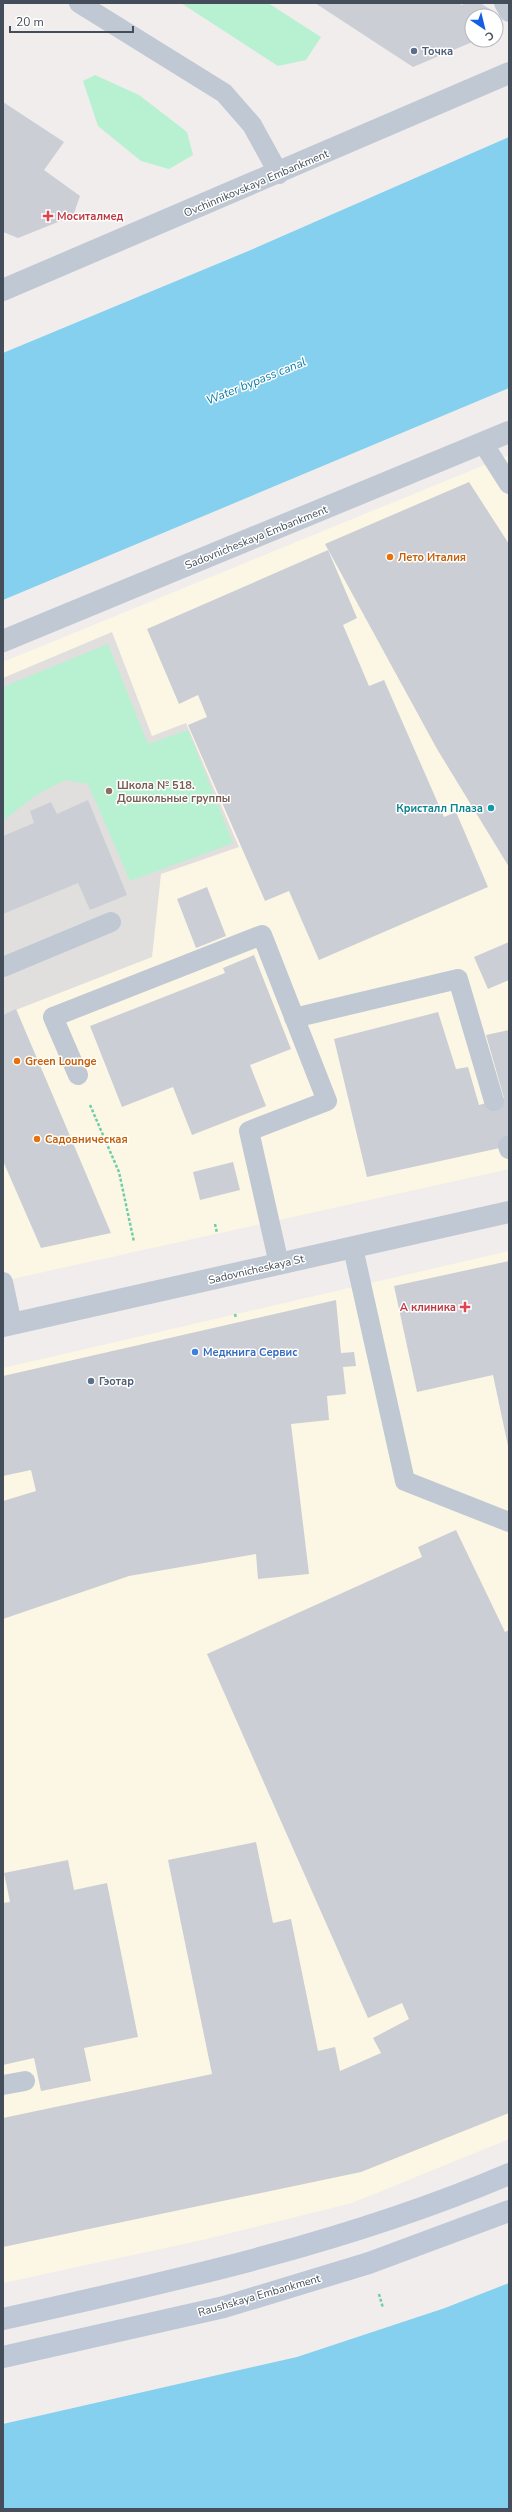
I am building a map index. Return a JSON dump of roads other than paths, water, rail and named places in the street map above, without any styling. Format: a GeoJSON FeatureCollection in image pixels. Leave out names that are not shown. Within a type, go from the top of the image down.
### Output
{"type":"FeatureCollection","features":[{"type":"Feature","properties":{"kind":"main road"},"geometry":{"type":"LineString","coordinates":[[3,2319],[216,2271],[360,2230],[509,2174]]}},
{"type":"Feature","properties":{"kind":"main road","name":"Raushskaya Embankment"},"geometry":{"type":"LineString","coordinates":[[3,2357],[224,2307],[369,2263],[509,2211]]}},
{"type":"Feature","properties":{"kind":"street","name":"Ovchinnikovskaya Embankment"},"geometry":{"type":"LineString","coordinates":[[3,290],[279,174],[509,73]]}},
{"type":"Feature","properties":{"kind":"street","name":"Sadovnicheskaya Embankment"},"geometry":{"type":"LineString","coordinates":[[3,641],[509,432]]}},
{"type":"Feature","properties":{"kind":"street","name":"Sadovnicheskaya St"},"geometry":{"type":"LineString","coordinates":[[8,1325],[509,1212]]}},
{"type":"Feature","properties":{"kind":"lane"},"geometry":{"type":"LineString","coordinates":[[79,3],[224,93],[252,125],[279,174]]}},
{"type":"Feature","properties":{"kind":"lane"},"geometry":{"type":"LineString","coordinates":[[504,3],[509,12]]}},
{"type":"Feature","properties":{"kind":"lane"},"geometry":{"type":"LineString","coordinates":[[483,443],[509,484]]}},
{"type":"Feature","properties":{"kind":"lane"},"geometry":{"type":"LineString","coordinates":[[3,967],[111,922]]}},
{"type":"Feature","properties":{"kind":"lane"},"geometry":{"type":"LineString","coordinates":[[78,1075],[53,1017],[262,935],[327,1101],[249,1131],[279,1264]]}},
{"type":"Feature","properties":{"kind":"lane"},"geometry":{"type":"LineString","coordinates":[[294,1018],[458,979],[494,1100]]}},
{"type":"Feature","properties":{"kind":"lane"},"geometry":{"type":"LineString","coordinates":[[353,1248],[405,1481],[509,1522]]}},
{"type":"Feature","properties":{"kind":"lane"},"geometry":{"type":"LineString","coordinates":[[3,1282],[8,1325]]}},
{"type":"Feature","properties":{"kind":"lane"},"geometry":{"type":"LineString","coordinates":[[3,2086],[25,2081]]}},
{"type":"Feature","properties":{"kind":"water","name":"Water bypass canal"},"geometry":{"type":"Polygon","coordinates":[[[509,137],[509,388],[3,600],[3,353],[246,252],[509,137]]]}},
{"type":"Feature","properties":{"kind":"water"},"geometry":{"type":"Polygon","coordinates":[[[509,2283],[509,2509],[3,2509],[3,2424],[297,2357],[445,2308],[509,2283]]]}},
{"type":"Feature","properties":{"kind":"place","name":"Точка"},"geometry":{"type":"Point","coordinates":[414,51]}},
{"type":"Feature","properties":{"kind":"place","name":"Моситалмед"},"geometry":{"type":"Point","coordinates":[48,216]}},
{"type":"Feature","properties":{"kind":"place","name":"Лето Италия"},"geometry":{"type":"Point","coordinates":[390,557]}},
{"type":"Feature","properties":{"kind":"place","name":"Школа № 518. Дошкольные группы"},"geometry":{"type":"Point","coordinates":[109,791]}},
{"type":"Feature","properties":{"kind":"place","name":"Кристалл Плаза"},"geometry":{"type":"Point","coordinates":[491,808]}},
{"type":"Feature","properties":{"kind":"place","name":"Green Lounge"},"geometry":{"type":"Point","coordinates":[17,1061]}},
{"type":"Feature","properties":{"kind":"place","name":"Садовническая"},"geometry":{"type":"Point","coordinates":[37,1139]}},
{"type":"Feature","properties":{"kind":"place","name":"А клиника"},"geometry":{"type":"Point","coordinates":[465,1307]}},
{"type":"Feature","properties":{"kind":"place","name":"Медкнига Сервис"},"geometry":{"type":"Point","coordinates":[195,1352]}},
{"type":"Feature","properties":{"kind":"place","name":"Гэотар"},"geometry":{"type":"Point","coordinates":[91,1381]}}]}
